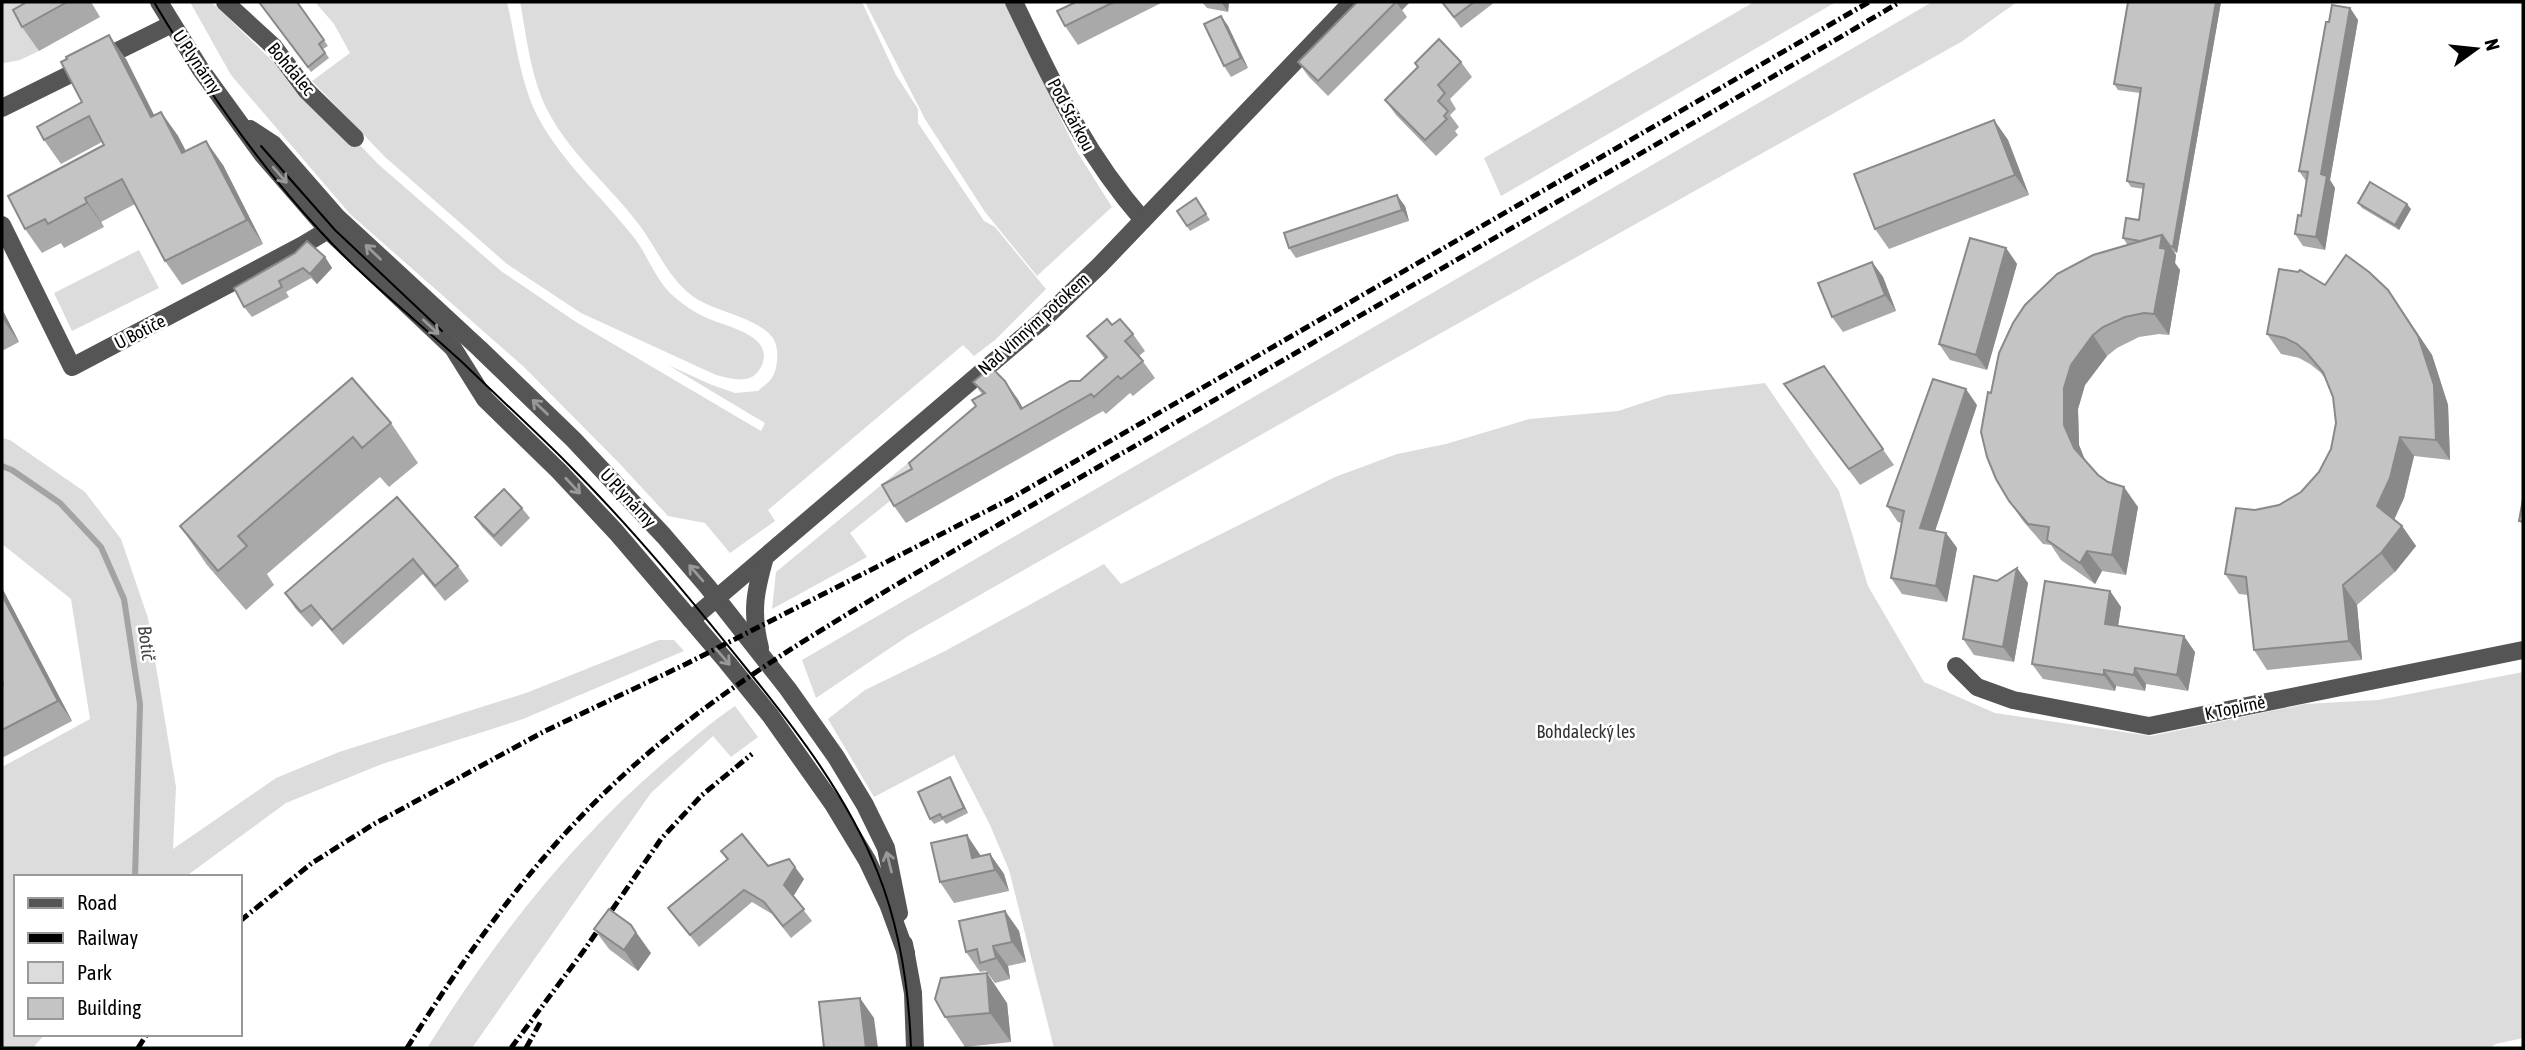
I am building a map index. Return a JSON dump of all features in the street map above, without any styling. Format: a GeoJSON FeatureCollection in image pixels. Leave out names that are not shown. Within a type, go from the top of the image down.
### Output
{"type":"FeatureCollection","features":[{"type":"Feature","properties":{"kind":"street","name":"U Plynárny"},"geometry":{"type":"LineString","coordinates":[[159,2],[201,70],[262,153],[328,230],[453,348],[485,399],[559,471],[616,532],[770,715],[834,804],[867,860],[888,904],[906,953]]}},
{"type":"Feature","properties":{"kind":"street","name":"Bohdalec"},"geometry":{"type":"LineString","coordinates":[[225,2],[274,47],[306,90],[355,138]]}},
{"type":"Feature","properties":{"kind":"street","name":"Pod Stárkou"},"geometry":{"type":"LineString","coordinates":[[1014,2],[1081,137],[1116,189],[1143,220]]}},
{"type":"Feature","properties":{"kind":"street","name":"Nad Vinným potokem"},"geometry":{"type":"LineString","coordinates":[[691,620],[1045,318],[1100,265],[1352,2]]}},
{"type":"Feature","properties":{"kind":"street"},"geometry":{"type":"LineString","coordinates":[[2,108],[172,24]]}},
{"type":"Feature","properties":{"kind":"street","name":"U Plynárny"},"geometry":{"type":"LineString","coordinates":[[238,121],[273,144],[336,216],[574,440],[664,536],[762,654],[836,757],[881,837],[890,863],[913,993],[915,1048]]}},
{"type":"Feature","properties":{"kind":"street","name":"U Botiče"},"geometry":{"type":"LineString","coordinates":[[2,225],[6,246],[72,367],[328,230]]}},
{"type":"Feature","properties":{"kind":"street"},"geometry":{"type":"LineString","coordinates":[[762,654],[753,622],[755,592],[765,557]]}},
{"type":"Feature","properties":{"kind":"street","name":"K Topírně"},"geometry":{"type":"LineString","coordinates":[[1956,666],[1978,687],[2013,700],[2149,726],[2523,650]]}},
{"type":"Feature","properties":{"kind":"green space"},"geometry":{"type":"Polygon","coordinates":[[[2,2],[42,2],[21,20],[39,51],[20,60],[2,63],[2,2]]]}},
{"type":"Feature","properties":{"kind":"green space"},"geometry":{"type":"Polygon","coordinates":[[[190,2],[210,2],[216,6],[296,84],[301,83],[378,164],[501,271],[576,322],[761,431],[765,423],[668,365],[735,393],[758,391],[775,372],[776,343],[768,332],[748,320],[700,301],[683,288],[629,212],[570,145],[550,115],[538,88],[520,2],[862,2],[896,75],[918,109],[918,123],[984,221],[995,227],[1046,289],[995,340],[974,356],[963,345],[768,510],[775,521],[730,553],[705,523],[668,516],[524,367],[350,214],[231,75],[190,2]]]}},
{"type":"Feature","properties":{"kind":"green space"},"geometry":{"type":"Polygon","coordinates":[[[315,2],[507,2],[527,91],[549,135],[571,165],[632,235],[670,293],[696,312],[755,339],[764,354],[758,372],[742,379],[716,375],[581,313],[507,264],[385,157],[312,81],[350,53],[334,24],[315,2]]]}},
{"type":"Feature","properties":{"kind":"green space"},"geometry":{"type":"Polygon","coordinates":[[[865,2],[1004,2],[1076,150],[1112,207],[1037,276],[985,212],[925,119],[865,2]]]}},
{"type":"Feature","properties":{"kind":"green space"},"geometry":{"type":"Polygon","coordinates":[[[1754,2],[1836,2],[1501,196],[1484,158],[1754,2]]]}},
{"type":"Feature","properties":{"kind":"green space"},"geometry":{"type":"Polygon","coordinates":[[[1932,2],[2017,2],[1961,42],[1373,371],[908,636],[816,698],[802,660],[1932,2]]]}},
{"type":"Feature","properties":{"kind":"green space"},"geometry":{"type":"Polygon","coordinates":[[[139,250],[159,288],[72,331],[54,293],[139,250]]]}},
{"type":"Feature","properties":{"kind":"green space","name":"Bohdalecký les"},"geometry":{"type":"Polygon","coordinates":[[[1765,383],[1839,491],[1868,586],[1924,682],[1995,713],[2151,736],[2305,704],[2378,700],[2523,672],[2523,1038],[2489,1048],[1054,1048],[1009,870],[990,825],[954,755],[874,797],[828,719],[865,690],[945,651],[1104,564],[1121,584],[1335,477],[1397,454],[1446,444],[1529,419],[1618,411],[1667,395],[1765,383]]]}},
{"type":"Feature","properties":{"kind":"green space"},"geometry":{"type":"Polygon","coordinates":[[[960,420],[971,436],[850,533],[867,557],[772,609],[776,572],[960,420]]]}},
{"type":"Feature","properties":{"kind":"green space"},"geometry":{"type":"Polygon","coordinates":[[[2,438],[10,440],[85,492],[121,539],[148,618],[176,787],[173,849],[276,778],[339,752],[526,693],[659,640],[674,640],[684,651],[523,719],[382,764],[286,803],[188,875],[14,875],[14,1036],[43,1036],[33,1048],[2,1048],[2,767],[90,719],[71,599],[2,544],[2,438]]]}},
{"type":"Feature","properties":{"kind":"green space"},"geometry":{"type":"Polygon","coordinates":[[[735,706],[758,737],[731,757],[713,736],[651,793],[472,1048],[427,1048],[507,931],[567,858],[668,759],[735,706]]]}},
{"type":"Feature","properties":{"kind":"building"},"geometry":{"type":"Polygon","coordinates":[[[27,2],[67,2],[22,27],[13,10],[27,2]]]}},
{"type":"Feature","properties":{"kind":"building"},"geometry":{"type":"Polygon","coordinates":[[[259,2],[297,2],[324,40],[319,44],[325,53],[308,67],[259,2]]]}},
{"type":"Feature","properties":{"kind":"building"},"geometry":{"type":"Polygon","coordinates":[[[1076,2],[1114,2],[1065,26],[1057,11],[1076,2]]]}},
{"type":"Feature","properties":{"kind":"building"},"geometry":{"type":"Polygon","coordinates":[[[1357,2],[1396,2],[1318,81],[1298,62],[1357,2]]]}},
{"type":"Feature","properties":{"kind":"building"},"geometry":{"type":"Polygon","coordinates":[[[1442,2],[1474,2],[1454,17],[1442,2]]]}},
{"type":"Feature","properties":{"kind":"building"},"geometry":{"type":"Polygon","coordinates":[[[2128,2],[2216,2],[2173,247],[2162,235],[2140,241],[2123,238],[2126,218],[2139,220],[2144,184],[2127,181],[2141,88],[2114,84],[2128,2]]]}},
{"type":"Feature","properties":{"kind":"building"},"geometry":{"type":"Polygon","coordinates":[[[2332,5],[2350,8],[2321,174],[2327,176],[2316,237],[2295,234],[2298,215],[2301,216],[2308,172],[2299,171],[2326,22],[2329,22],[2332,5]]]}},
{"type":"Feature","properties":{"kind":"building"},"geometry":{"type":"Polygon","coordinates":[[[1221,16],[1241,58],[1224,66],[1204,24],[1221,16]]]}},
{"type":"Feature","properties":{"kind":"building"},"geometry":{"type":"Polygon","coordinates":[[[109,35],[151,117],[161,112],[182,153],[206,141],[247,220],[165,261],[122,179],[85,198],[87,203],[48,224],[45,219],[25,229],[8,196],[104,145],[89,116],[44,140],[37,127],[82,102],[61,62],[109,35]]]}},
{"type":"Feature","properties":{"kind":"building"},"geometry":{"type":"Polygon","coordinates":[[[1439,39],[1461,62],[1438,85],[1445,93],[1438,101],[1448,111],[1444,116],[1447,119],[1425,140],[1385,100],[1418,67],[1415,63],[1439,39]]]}},
{"type":"Feature","properties":{"kind":"building"},"geometry":{"type":"Polygon","coordinates":[[[1994,120],[2015,175],[1875,229],[1854,174],[1994,120]]]}},
{"type":"Feature","properties":{"kind":"building"},"geometry":{"type":"Polygon","coordinates":[[[2370,182],[2407,204],[2395,225],[2358,203],[2370,182]]]}},
{"type":"Feature","properties":{"kind":"building"},"geometry":{"type":"Polygon","coordinates":[[[1397,195],[1402,210],[1289,248],[1284,233],[1397,195]]]}},
{"type":"Feature","properties":{"kind":"building"},"geometry":{"type":"Polygon","coordinates":[[[1196,198],[1206,214],[1187,226],[1177,211],[1196,198]]]}},
{"type":"Feature","properties":{"kind":"building"},"geometry":{"type":"Polygon","coordinates":[[[2162,235],[2160,248],[2166,249],[2154,314],[2125,317],[2093,335],[2071,365],[2064,388],[2064,425],[2074,448],[2098,475],[2108,482],[2124,487],[2112,555],[2087,551],[2080,563],[2047,540],[2049,527],[2028,524],[2009,501],[1996,479],[1981,432],[1988,392],[1991,393],[1999,353],[2013,323],[2025,305],[2057,274],[2093,255],[2162,235]]]}},
{"type":"Feature","properties":{"kind":"building"},"geometry":{"type":"Polygon","coordinates":[[[1970,238],[2006,248],[1976,355],[1939,344],[1970,238]]]}},
{"type":"Feature","properties":{"kind":"building"},"geometry":{"type":"Polygon","coordinates":[[[307,241],[325,257],[310,274],[303,268],[279,281],[282,287],[244,307],[234,288],[295,253],[307,241]]]}},
{"type":"Feature","properties":{"kind":"building"},"geometry":{"type":"Polygon","coordinates":[[[2346,255],[2388,290],[2418,336],[2434,385],[2436,440],[2400,437],[2390,478],[2377,506],[2402,526],[2381,553],[2343,585],[2349,641],[2254,650],[2246,577],[2225,574],[2236,508],[2255,510],[2279,505],[2301,492],[2319,472],[2331,449],[2336,423],[2333,397],[2323,372],[2297,344],[2267,334],[2279,269],[2300,270],[2325,285],[2346,255]]]}},
{"type":"Feature","properties":{"kind":"building"},"geometry":{"type":"Polygon","coordinates":[[[1872,262],[1885,295],[1832,317],[1818,283],[1872,262]]]}},
{"type":"Feature","properties":{"kind":"building"},"geometry":{"type":"Polygon","coordinates":[[[1107,319],[1112,325],[1120,319],[1133,334],[1125,341],[1143,361],[1121,379],[1118,376],[1094,397],[1091,394],[894,506],[882,485],[912,469],[909,463],[976,406],[972,400],[985,393],[973,382],[991,367],[1005,381],[1021,409],[1070,381],[1080,381],[1107,357],[1087,336],[1107,319]]]}},
{"type":"Feature","properties":{"kind":"building"},"geometry":{"type":"Polygon","coordinates":[[[1824,366],[1883,449],[1849,469],[1784,384],[1824,366]]]}},
{"type":"Feature","properties":{"kind":"building"},"geometry":{"type":"Polygon","coordinates":[[[352,378],[391,423],[362,448],[353,437],[238,536],[247,546],[218,571],[180,526],[352,378]]]}},
{"type":"Feature","properties":{"kind":"building"},"geometry":{"type":"Polygon","coordinates":[[[1933,379],[1966,389],[1920,528],[1946,533],[1936,586],[1891,578],[1904,511],[1887,506],[1933,379]]]}},
{"type":"Feature","properties":{"kind":"building"},"geometry":{"type":"Polygon","coordinates":[[[504,489],[522,508],[494,536],[475,517],[504,489]]]}},
{"type":"Feature","properties":{"kind":"building"},"geometry":{"type":"Polygon","coordinates":[[[397,497],[458,566],[435,586],[413,559],[332,630],[311,605],[301,612],[285,593],[397,497]]]}},
{"type":"Feature","properties":{"kind":"building"},"geometry":{"type":"Polygon","coordinates":[[[2523,499],[2523,522],[2519,521],[2523,499]]]}},
{"type":"Feature","properties":{"kind":"building"},"geometry":{"type":"Polygon","coordinates":[[[2017,568],[2003,647],[1963,639],[1974,576],[1997,581],[2017,568]]]}},
{"type":"Feature","properties":{"kind":"building"},"geometry":{"type":"Polygon","coordinates":[[[2045,581],[2110,591],[2105,624],[2184,636],[2177,675],[2135,668],[2134,675],[2104,670],[2104,675],[2032,664],[2045,581]]]}},
{"type":"Feature","properties":{"kind":"building"},"geometry":{"type":"Polygon","coordinates":[[[2,595],[58,701],[2,730],[3,684],[2,595]]]}},
{"type":"Feature","properties":{"kind":"building"},"geometry":{"type":"Polygon","coordinates":[[[950,777],[964,808],[942,818],[940,814],[930,819],[918,792],[950,777]]]}},
{"type":"Feature","properties":{"kind":"building"},"geometry":{"type":"Polygon","coordinates":[[[742,834],[768,866],[789,859],[795,867],[784,885],[804,909],[783,926],[764,902],[744,890],[690,935],[668,908],[728,859],[721,851],[742,834]]]}},
{"type":"Feature","properties":{"kind":"building"},"geometry":{"type":"Polygon","coordinates":[[[967,835],[972,858],[990,854],[995,870],[940,882],[931,843],[967,835]]]}},
{"type":"Feature","properties":{"kind":"building"},"geometry":{"type":"Polygon","coordinates":[[[609,909],[631,925],[636,933],[624,950],[594,929],[609,909]]]}},
{"type":"Feature","properties":{"kind":"building"},"geometry":{"type":"Polygon","coordinates":[[[1005,911],[1012,942],[993,946],[996,958],[980,963],[977,949],[966,952],[959,921],[1005,911]]]}},
{"type":"Feature","properties":{"kind":"building"},"geometry":{"type":"Polygon","coordinates":[[[987,973],[990,1013],[945,1017],[935,999],[941,978],[987,973]]]}},
{"type":"Feature","properties":{"kind":"building"},"geometry":{"type":"Polygon","coordinates":[[[860,998],[866,1048],[824,1048],[819,1002],[860,998]]]}},
{"type":"Feature","properties":{"kind":"waterway","name":"Botič"},"geometry":{"type":"LineString","coordinates":[[2,466],[60,503],[101,547],[124,599],[140,704],[135,875]]}},
{"type":"Feature","properties":{"kind":"tram line"},"geometry":{"type":"LineString","coordinates":[[154,2],[232,122],[297,206],[355,266],[462,362],[591,487],[681,589],[802,741],[852,818],[886,894],[902,959],[911,1048]]}},
{"type":"Feature","properties":{"kind":"tram line"},"geometry":{"type":"LineString","coordinates":[[261,146],[335,230],[442,331]]}},
{"type":"Feature","properties":{"kind":"railway"},"geometry":{"type":"LineString","coordinates":[[242,919],[312,863],[374,824],[545,731],[686,664],[1010,499],[1869,2]]}},
{"type":"Feature","properties":{"kind":"railway"},"geometry":{"type":"LineString","coordinates":[[407,1048],[478,941],[558,841],[618,780],[721,697],[793,648],[944,557],[1900,2]]}},
{"type":"Feature","properties":{"kind":"railway"},"geometry":{"type":"LineString","coordinates":[[511,1048],[585,949],[661,839],[702,795],[752,754]]}},
{"type":"Feature","properties":{"kind":"railway"},"geometry":{"type":"LineString","coordinates":[[526,1048],[541,1021]]}},
{"type":"Feature","properties":{"kind":"railway"},"geometry":{"type":"LineString","coordinates":[[138,1048],[146,1036]]}}]}
